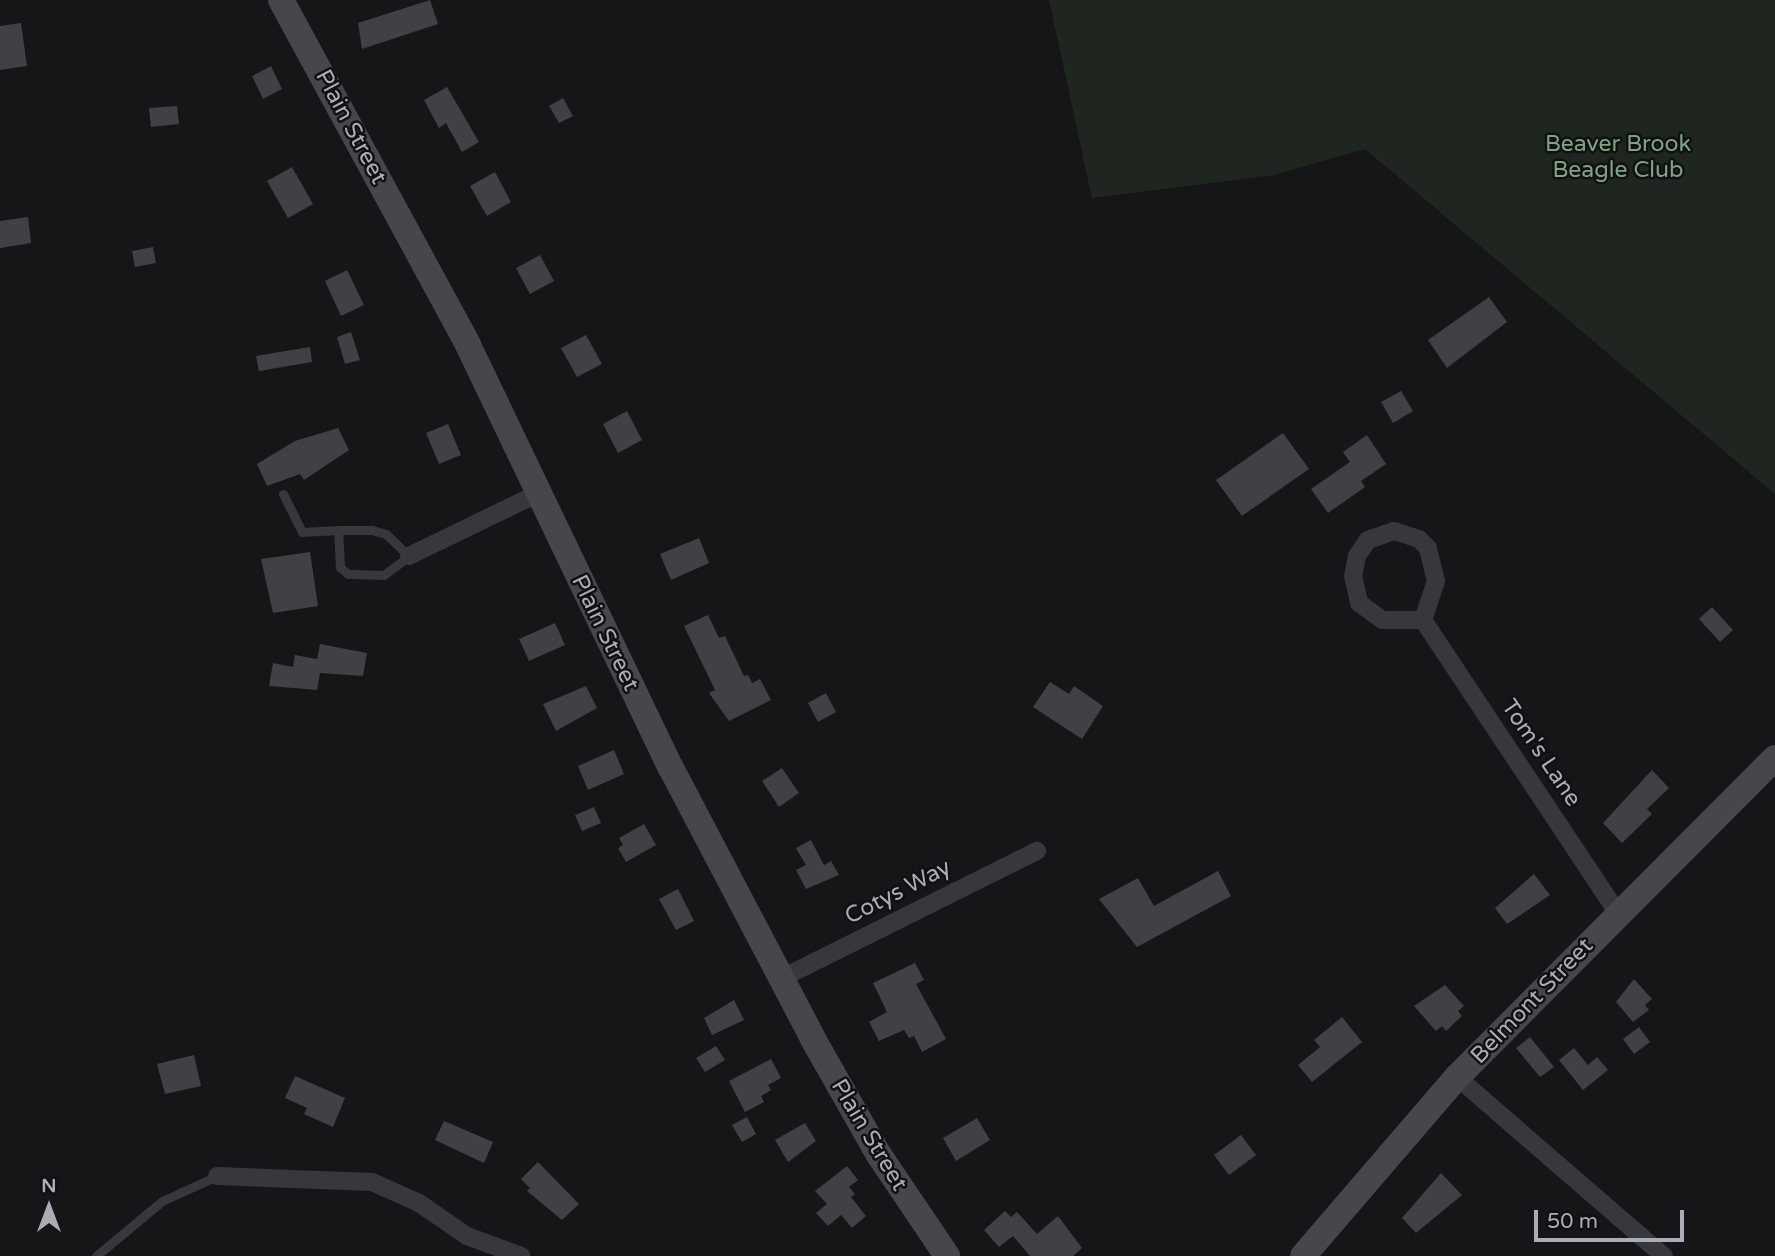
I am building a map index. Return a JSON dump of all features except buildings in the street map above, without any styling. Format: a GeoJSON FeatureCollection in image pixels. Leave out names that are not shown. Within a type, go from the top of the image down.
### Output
{"type":"FeatureCollection","features":[{"type":"Feature","properties":{"kind":"main road","name":"Plain Street"},"geometry":{"type":"LineString","coordinates":[[281,0],[450,311],[671,768],[782,978],[872,1143],[947,1256]]}},
{"type":"Feature","properties":{"kind":"main road","name":"Belmont Street"},"geometry":{"type":"LineString","coordinates":[[1303,1256],[1457,1077],[1775,758]]}},
{"type":"Feature","properties":{"kind":"street"},"geometry":{"type":"LineString","coordinates":[[409,556],[539,493]]}},
{"type":"Feature","properties":{"kind":"street"},"geometry":{"type":"LineString","coordinates":[[1394,531],[1419,539],[1428,548],[1436,581],[1423,620],[1382,620],[1359,603],[1353,576],[1357,556],[1368,540],[1394,531]]}},
{"type":"Feature","properties":{"kind":"street","name":"Tom's Lane"},"geometry":{"type":"LineString","coordinates":[[1423,620],[1618,913]]}},
{"type":"Feature","properties":{"kind":"street","name":"Cotys Way"},"geometry":{"type":"LineString","coordinates":[[782,978],[1037,851]]}},
{"type":"Feature","properties":{"kind":"street"},"geometry":{"type":"LineString","coordinates":[[1457,1077],[1664,1256]]}},
{"type":"Feature","properties":{"kind":"street"},"geometry":{"type":"LineString","coordinates":[[216,1176],[372,1182],[419,1203],[467,1236],[521,1256]]}},
{"type":"Feature","properties":{"kind":"lane"},"geometry":{"type":"LineString","coordinates":[[283,494],[302,532],[338,530],[386,534],[409,556],[384,575],[348,574],[340,568],[338,530]]}},
{"type":"Feature","properties":{"kind":"lane"},"geometry":{"type":"LineString","coordinates":[[96,1256],[162,1202],[216,1176]]}},
{"type":"Feature","properties":{"kind":"green space","name":"Beaver Brook Beagle Club"},"geometry":{"type":"Polygon","coordinates":[[[1049,0],[1775,0],[1775,494],[1365,149],[1274,175],[1092,198],[1049,0]]]}}]}
